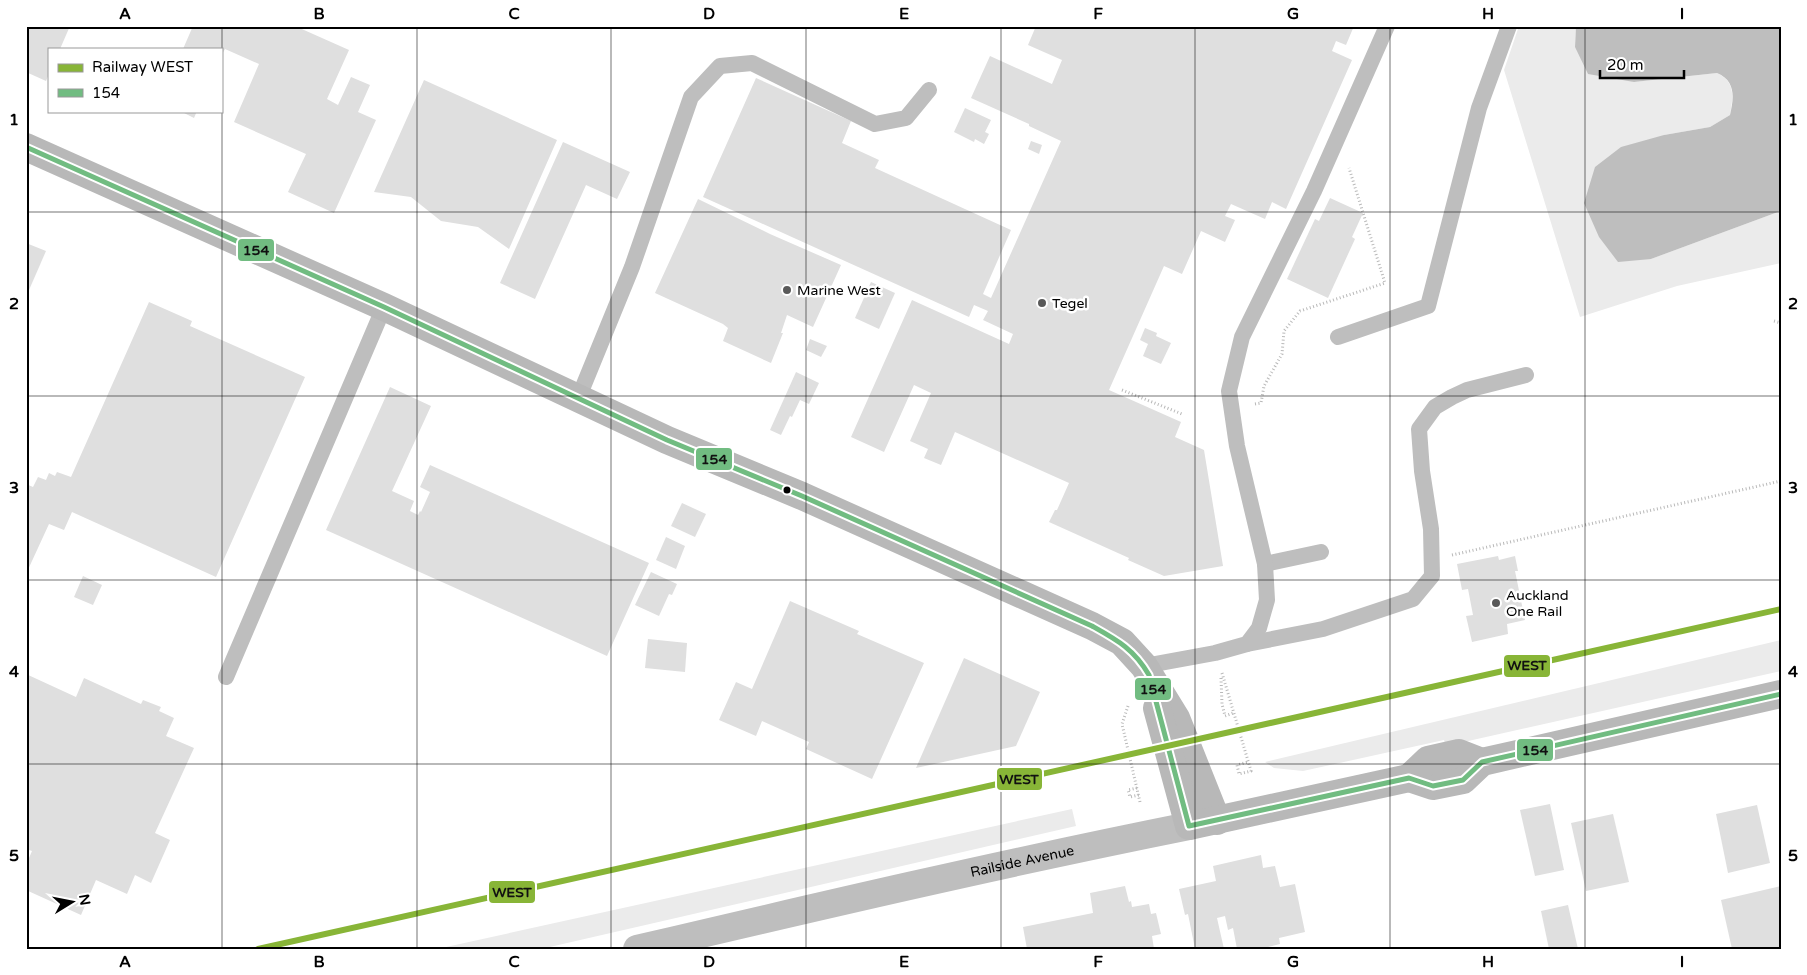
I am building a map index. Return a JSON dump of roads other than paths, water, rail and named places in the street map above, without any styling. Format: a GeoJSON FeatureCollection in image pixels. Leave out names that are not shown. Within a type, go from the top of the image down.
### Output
{"type":"FeatureCollection","features":[{"type":"Feature","properties":{"kind":"main road"},"geometry":{"type":"LineString","coordinates":[[26,147],[384,307],[667,440],[802,496],[1092,626],[1122,642],[1147,671],[1176,718],[1217,820]]}},
{"type":"Feature","properties":{"kind":"main road"},"geometry":{"type":"LineString","coordinates":[[1147,671],[1166,747],[1189,826]]}},
{"type":"Feature","properties":{"kind":"main road","name":"Railside Avenue"},"geometry":{"type":"LineString","coordinates":[[1189,826],[1409,778],[1433,786],[1463,780],[1482,762],[1781,694]]}},
{"type":"Feature","properties":{"kind":"street","name":"Railside Avenue"},"geometry":{"type":"LineString","coordinates":[[637,949],[898,888],[1189,826]]}},
{"type":"Feature","properties":{"kind":"lane"},"geometry":{"type":"LineString","coordinates":[[1248,644],[1259,628],[1267,600],[1264,564],[1237,446],[1228,391],[1242,337],[1314,191],[1387,26]]}},
{"type":"Feature","properties":{"kind":"lane"},"geometry":{"type":"LineString","coordinates":[[1338,337],[1428,306],[1479,108],[1508,26]]}},
{"type":"Feature","properties":{"kind":"lane"},"geometry":{"type":"LineString","coordinates":[[578,399],[632,267],[691,97],[720,66],[752,63],[875,124],[906,118],[929,90]]}},
{"type":"Feature","properties":{"kind":"lane"},"geometry":{"type":"LineString","coordinates":[[226,677],[384,307]]}},
{"type":"Feature","properties":{"kind":"lane"},"geometry":{"type":"LineString","coordinates":[[1147,671],[1248,644],[1323,629],[1413,598],[1432,576],[1431,529],[1422,471],[1419,429],[1435,406],[1452,397],[1467,390],[1526,375]]}},
{"type":"Feature","properties":{"kind":"lane"},"geometry":{"type":"LineString","coordinates":[[1264,564],[1321,552]]}},
{"type":"Feature","properties":{"kind":"rail line","name":"WEST"},"geometry":{"type":"LineString","coordinates":[[258,949],[1781,609]]}},
{"type":"Feature","properties":{"kind":"place","name":"Marine West"},"geometry":{"type":"Point","coordinates":[787,290]}},
{"type":"Feature","properties":{"kind":"place","name":"Tegel"},"geometry":{"type":"Point","coordinates":[1042,303]}},
{"type":"Feature","properties":{"kind":"place","name":"Auckland One Rail"},"geometry":{"type":"Point","coordinates":[1496,603]}}]}
